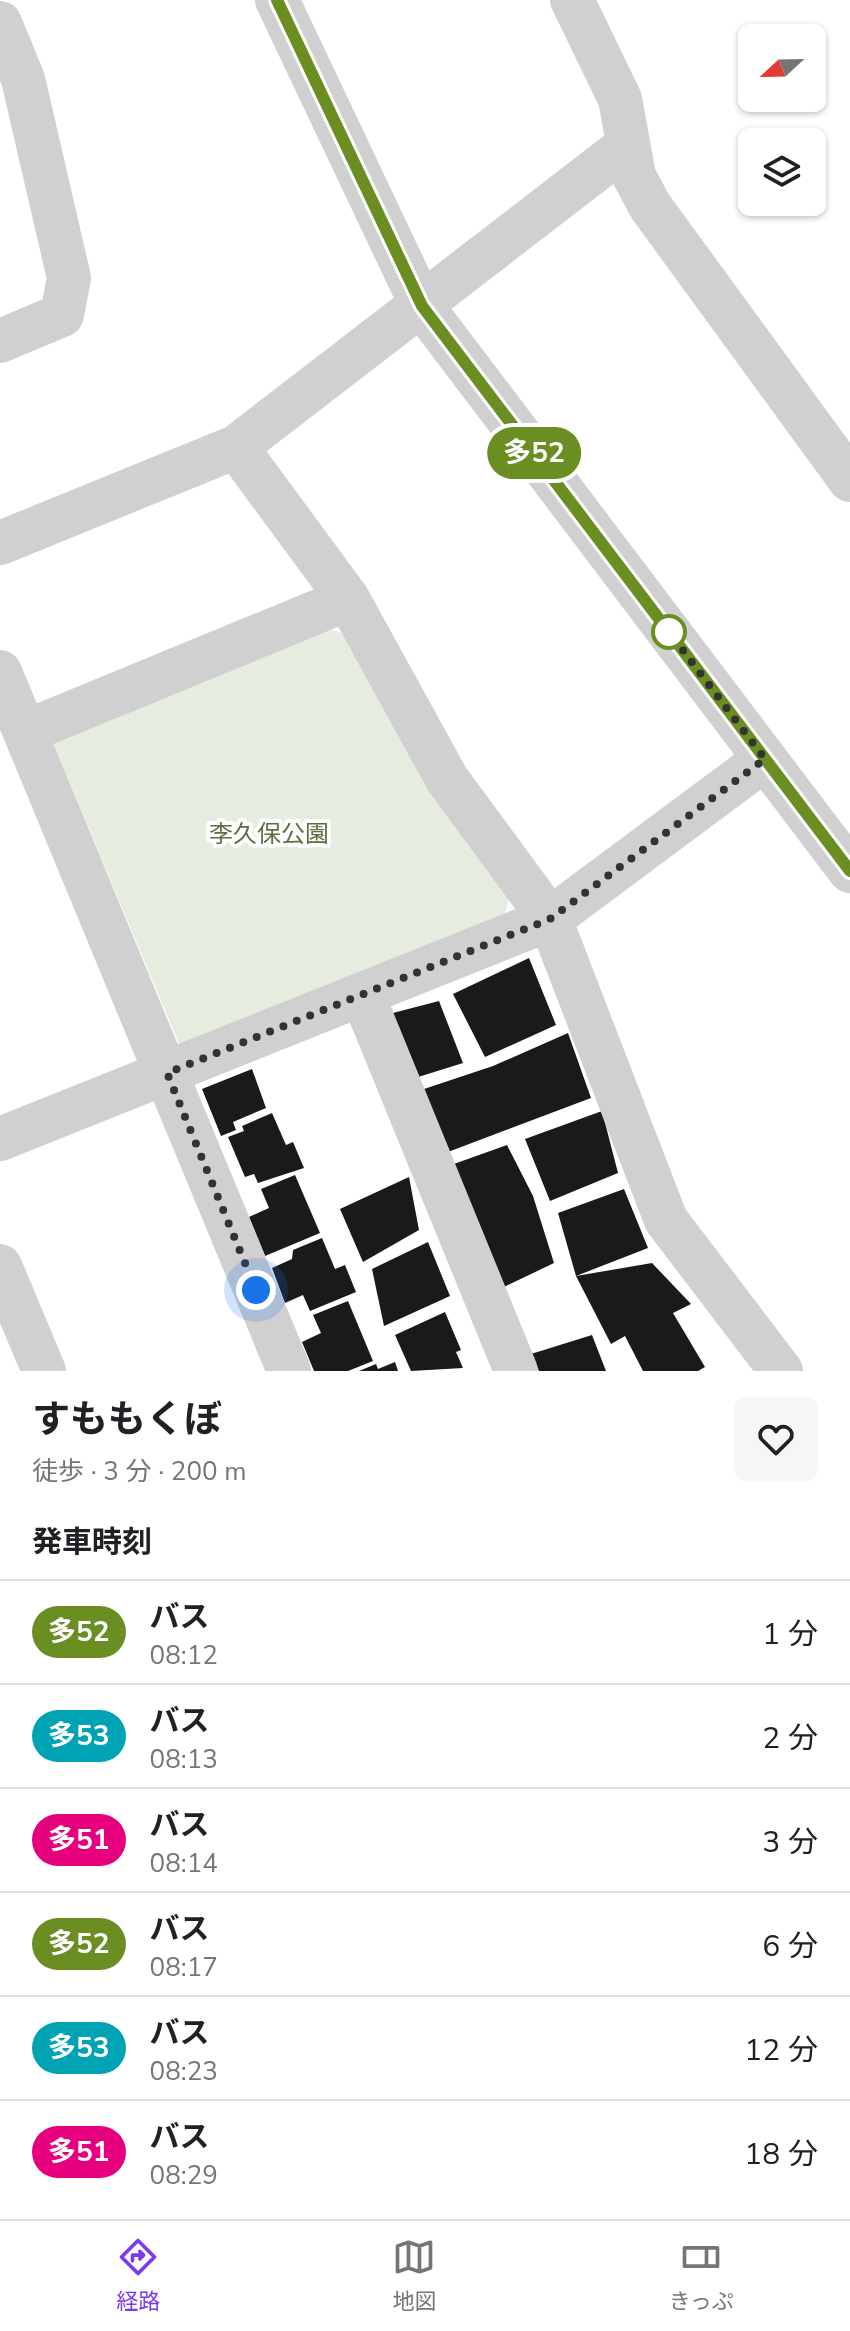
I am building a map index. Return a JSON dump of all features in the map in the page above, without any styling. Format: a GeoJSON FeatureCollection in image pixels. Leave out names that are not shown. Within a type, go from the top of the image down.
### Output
{"type":"FeatureCollection","features":[{"type":"Feature","properties":{"kind":"street"},"geometry":{"type":"LineString","coordinates":[[277,0],[422,306],[850,870]]}},
{"type":"Feature","properties":{"kind":"street"},"geometry":{"type":"LineString","coordinates":[[572,0],[620,99],[634,176],[650,206],[850,480]]}},
{"type":"Feature","properties":{"kind":"street"},"geometry":{"type":"LineString","coordinates":[[0,23],[23,79],[69,278],[62,315],[0,341]]}},
{"type":"Feature","properties":{"kind":"street"},"geometry":{"type":"LineString","coordinates":[[0,543],[236,447],[628,145]]}},
{"type":"Feature","properties":{"kind":"street"},"geometry":{"type":"LineString","coordinates":[[236,447],[348,599],[447,779],[550,919],[666,1220],[781,1371]]}},
{"type":"Feature","properties":{"kind":"street"},"geometry":{"type":"LineString","coordinates":[[25,732],[348,599]]}},
{"type":"Feature","properties":{"kind":"street"},"geometry":{"type":"LineString","coordinates":[[0,672],[289,1371]]}},
{"type":"Feature","properties":{"kind":"street"},"geometry":{"type":"LineString","coordinates":[[0,1139],[550,919],[765,759]]}},
{"type":"Feature","properties":{"kind":"street"},"geometry":{"type":"LineString","coordinates":[[362,994],[516,1371]]}},
{"type":"Feature","properties":{"kind":"street"},"geometry":{"type":"LineString","coordinates":[[0,1266],[44,1371]]}},
{"type":"Feature","properties":{"kind":"green space","name":"李久保公園"},"geometry":{"type":"Polygon","coordinates":[[[325,628],[349,635],[511,892],[502,924],[182,1051],[52,740],[325,628]]]}},
{"type":"Feature","properties":{"kind":"building"},"geometry":{"type":"Polygon","coordinates":[[[529,958],[556,1025],[485,1057],[453,994],[529,958]]]}},
{"type":"Feature","properties":{"kind":"building"},"geometry":{"type":"Polygon","coordinates":[[[439,1001],[463,1063],[415,1078],[389,1014],[439,1001]]]}},
{"type":"Feature","properties":{"kind":"building"},"geometry":{"type":"Polygon","coordinates":[[[568,1033],[591,1098],[448,1152],[421,1090],[493,1066],[568,1033]]]}},
{"type":"Feature","properties":{"kind":"building"},"geometry":{"type":"Polygon","coordinates":[[[252,1069],[266,1108],[233,1122],[236,1130],[221,1136],[202,1089],[252,1069]]]}},
{"type":"Feature","properties":{"kind":"building"},"geometry":{"type":"Polygon","coordinates":[[[602,1111],[618,1173],[550,1201],[525,1139],[602,1111]]]}},
{"type":"Feature","properties":{"kind":"building"},"geometry":{"type":"Polygon","coordinates":[[[272,1113],[286,1145],[293,1142],[304,1168],[258,1183],[254,1174],[245,1177],[228,1137],[244,1131],[242,1126],[272,1113]]]}},
{"type":"Feature","properties":{"kind":"building"},"geometry":{"type":"Polygon","coordinates":[[[507,1145],[533,1196],[554,1263],[504,1287],[451,1165],[507,1145]]]}},
{"type":"Feature","properties":{"kind":"building"},"geometry":{"type":"Polygon","coordinates":[[[295,1175],[320,1233],[265,1256],[249,1217],[269,1208],[261,1189],[295,1175]]]}},
{"type":"Feature","properties":{"kind":"building"},"geometry":{"type":"Polygon","coordinates":[[[409,1177],[419,1230],[363,1262],[340,1209],[409,1177]]]}},
{"type":"Feature","properties":{"kind":"building"},"geometry":{"type":"Polygon","coordinates":[[[624,1189],[648,1248],[576,1276],[558,1213],[624,1189]]]}},
{"type":"Feature","properties":{"kind":"building"},"geometry":{"type":"Polygon","coordinates":[[[322,1238],[335,1269],[345,1265],[356,1292],[310,1311],[303,1295],[285,1303],[272,1268],[292,1259],[293,1250],[322,1238]]]}},
{"type":"Feature","properties":{"kind":"building"},"geometry":{"type":"Polygon","coordinates":[[[428,1242],[450,1296],[384,1326],[372,1269],[428,1242]]]}},
{"type":"Feature","properties":{"kind":"building"},"geometry":{"type":"Polygon","coordinates":[[[652,1263],[691,1304],[673,1313],[705,1367],[698,1371],[643,1371],[625,1336],[611,1344],[576,1276],[652,1263]]]}},
{"type":"Feature","properties":{"kind":"building"},"geometry":{"type":"Polygon","coordinates":[[[348,1301],[373,1361],[348,1371],[314,1371],[302,1342],[321,1333],[313,1315],[348,1301]]]}},
{"type":"Feature","properties":{"kind":"building"},"geometry":{"type":"Polygon","coordinates":[[[445,1312],[461,1350],[456,1352],[463,1368],[411,1371],[395,1335],[445,1312]]]}},
{"type":"Feature","properties":{"kind":"building"},"geometry":{"type":"Polygon","coordinates":[[[592,1335],[606,1371],[539,1371],[531,1354],[592,1335]]]}},
{"type":"Feature","properties":{"kind":"building"},"geometry":{"type":"Polygon","coordinates":[[[395,1362],[398,1371],[359,1371],[376,1364],[378,1369],[395,1362]]]}},
{"type":"Feature","properties":{"kind":"bus line","name":"多52"},"geometry":{"type":"LineString","coordinates":[[277,0],[422,306],[850,871]]}},
{"type":"Feature","properties":{"kind":"route"},"geometry":{"type":"LineString","coordinates":[[256,1290],[167,1073],[550,919],[765,759],[669,632]]}}]}
